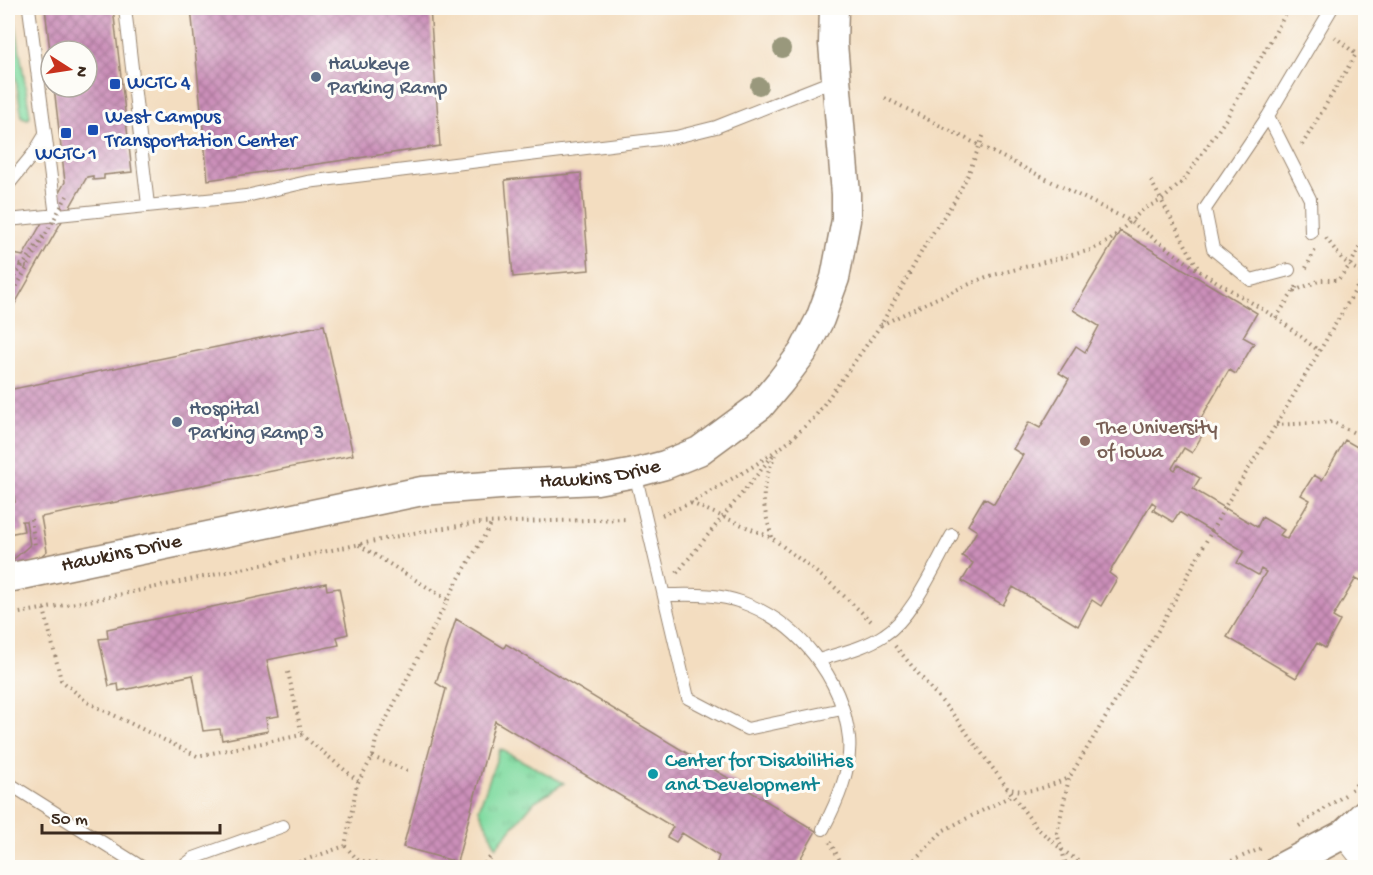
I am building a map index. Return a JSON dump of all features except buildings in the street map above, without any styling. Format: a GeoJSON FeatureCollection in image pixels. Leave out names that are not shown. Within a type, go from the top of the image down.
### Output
{"type":"FeatureCollection","features":[{"type":"Feature","properties":{"kind":"street","name":"Hawkins Drive"},"geometry":{"type":"LineString","coordinates":[[8,578],[422,491],[597,480],[665,465],[699,451],[760,406],[803,351],[820,319],[835,278],[846,220],[846,194],[835,80],[834,8]]}},
{"type":"Feature","properties":{"kind":"street"},"geometry":{"type":"LineString","coordinates":[[1276,856],[1344,834],[1365,813]]}},
{"type":"Feature","properties":{"kind":"street"},"geometry":{"type":"LineString","coordinates":[[1344,834],[1365,862]]}},
{"type":"Feature","properties":{"kind":"lane"},"geometry":{"type":"LineString","coordinates":[[29,8],[56,216]]}},
{"type":"Feature","properties":{"kind":"lane"},"geometry":{"type":"LineString","coordinates":[[125,8],[148,205]]}},
{"type":"Feature","properties":{"kind":"lane"},"geometry":{"type":"LineString","coordinates":[[1289,270],[1251,280],[1213,249],[1205,209],[1268,116],[1332,8]]}},
{"type":"Feature","properties":{"kind":"lane"},"geometry":{"type":"LineString","coordinates":[[8,220],[246,196],[307,182],[676,136],[716,127],[835,80]]}},
{"type":"Feature","properties":{"kind":"lane"},"geometry":{"type":"LineString","coordinates":[[1268,116],[1310,199],[1311,232]]}},
{"type":"Feature","properties":{"kind":"lane"},"geometry":{"type":"LineString","coordinates":[[8,184],[34,153],[45,134]]}},
{"type":"Feature","properties":{"kind":"lane"},"geometry":{"type":"LineString","coordinates":[[635,473],[688,698],[747,729],[842,709]]}},
{"type":"Feature","properties":{"kind":"lane"},"geometry":{"type":"LineString","coordinates":[[819,660],[860,647],[885,635],[899,623],[910,610],[952,535]]}},
{"type":"Feature","properties":{"kind":"lane"},"geometry":{"type":"LineString","coordinates":[[663,589],[707,594],[740,601],[769,615],[797,635],[819,660],[833,684],[849,739],[846,770],[838,800],[823,829]]}},
{"type":"Feature","properties":{"kind":"lane"},"geometry":{"type":"LineString","coordinates":[[8,783],[143,867]]}},
{"type":"Feature","properties":{"kind":"lane"},"geometry":{"type":"LineString","coordinates":[[181,867],[194,858],[283,826]]}},
{"type":"Feature","properties":{"kind":"path"},"geometry":{"type":"LineString","coordinates":[[881,325],[986,277],[1091,250],[1109,241],[1145,208],[1162,200],[1183,182],[1226,119],[1289,8]]}},
{"type":"Feature","properties":{"kind":"path"},"geometry":{"type":"LineString","coordinates":[[1300,149],[1356,54],[1322,24]]}},
{"type":"Feature","properties":{"kind":"path"},"geometry":{"type":"LineString","coordinates":[[885,98],[1130,221],[1199,271],[1276,318],[1319,351]]}},
{"type":"Feature","properties":{"kind":"path"},"geometry":{"type":"LineString","coordinates":[[663,589],[777,451],[814,418],[881,325],[928,240],[968,175],[984,134]]}},
{"type":"Feature","properties":{"kind":"path"},"geometry":{"type":"LineString","coordinates":[[1150,181],[1199,271]]}},
{"type":"Feature","properties":{"kind":"path"},"geometry":{"type":"LineString","coordinates":[[8,302],[67,196]]}},
{"type":"Feature","properties":{"kind":"path"},"geometry":{"type":"LineString","coordinates":[[8,287],[46,232]]}},
{"type":"Feature","properties":{"kind":"path"},"geometry":{"type":"LineString","coordinates":[[1067,867],[1057,833],[1069,778],[1159,629],[1224,508],[1365,274],[1343,260],[1323,234],[1305,271]]}},
{"type":"Feature","properties":{"kind":"path"},"geometry":{"type":"LineString","coordinates":[[1293,292],[1321,280],[1338,280],[1350,265],[1365,236]]}},
{"type":"Feature","properties":{"kind":"path"},"geometry":{"type":"LineString","coordinates":[[8,261],[27,267]]}},
{"type":"Feature","properties":{"kind":"path"},"geometry":{"type":"LineString","coordinates":[[1276,318],[1301,280]]}},
{"type":"Feature","properties":{"kind":"path"},"geometry":{"type":"LineString","coordinates":[[1276,425],[1333,423],[1365,439]]}},
{"type":"Feature","properties":{"kind":"path"},"geometry":{"type":"LineString","coordinates":[[8,615],[413,533],[492,523],[646,519],[691,503],[777,451]]}},
{"type":"Feature","properties":{"kind":"path"},"geometry":{"type":"LineString","coordinates":[[772,538],[762,498],[766,476],[777,451]]}},
{"type":"Feature","properties":{"kind":"path"},"geometry":{"type":"LineString","coordinates":[[691,503],[772,538],[829,582],[908,659],[955,717],[1005,788],[1036,827],[1061,849],[1088,867]]}},
{"type":"Feature","properties":{"kind":"path"},"geometry":{"type":"LineString","coordinates":[[345,846],[358,781],[372,757],[376,739],[448,600],[492,523]]}},
{"type":"Feature","properties":{"kind":"path"},"geometry":{"type":"LineString","coordinates":[[359,544],[448,600]]}},
{"type":"Feature","properties":{"kind":"path"},"geometry":{"type":"LineString","coordinates":[[476,550],[482,555]]}},
{"type":"Feature","properties":{"kind":"path"},"geometry":{"type":"LineString","coordinates":[[44,609],[61,680],[87,702],[197,756],[302,735]]}},
{"type":"Feature","properties":{"kind":"path"},"geometry":{"type":"LineString","coordinates":[[288,672],[302,735],[358,781]]}},
{"type":"Feature","properties":{"kind":"path"},"geometry":{"type":"LineString","coordinates":[[372,757],[411,772]]}},
{"type":"Feature","properties":{"kind":"path"},"geometry":{"type":"LineString","coordinates":[[1298,826],[1351,790],[1365,774]]}},
{"type":"Feature","properties":{"kind":"path"},"geometry":{"type":"LineString","coordinates":[[1005,788],[1030,792],[1069,778]]}},
{"type":"Feature","properties":{"kind":"path"},"geometry":{"type":"LineString","coordinates":[[906,867],[944,830],[1011,796]]}},
{"type":"Feature","properties":{"kind":"path"},"geometry":{"type":"LineString","coordinates":[[823,829],[844,867]]}},
{"type":"Feature","properties":{"kind":"path"},"geometry":{"type":"LineString","coordinates":[[282,867],[345,846]]}},
{"type":"Feature","properties":{"kind":"path"},"geometry":{"type":"LineString","coordinates":[[345,846],[358,860],[399,867]]}},
{"type":"Feature","properties":{"kind":"path"},"geometry":{"type":"LineString","coordinates":[[481,867],[491,856]]}},
{"type":"Feature","properties":{"kind":"path"},"geometry":{"type":"LineString","coordinates":[[1215,867],[1276,856]]}},
{"type":"Feature","properties":{"kind":"green space"},"geometry":{"type":"Polygon","coordinates":[[[8,8],[13,8],[29,108],[28,119],[22,117],[8,33],[8,8]]]}},
{"type":"Feature","properties":{"kind":"green space"},"geometry":{"type":"Polygon","coordinates":[[[500,749],[564,783],[535,801],[496,847],[479,809],[500,749]]]}},
{"type":"Feature","properties":{"kind":"place","name":"Hawkeye Parking Ramp"},"geometry":{"type":"Point","coordinates":[316,77]}},
{"type":"Feature","properties":{"kind":"place","name":"WCTC 4"},"geometry":{"type":"Point","coordinates":[115,84]}},
{"type":"Feature","properties":{"kind":"place","name":"West Campus Transportation Center"},"geometry":{"type":"Point","coordinates":[93,130]}},
{"type":"Feature","properties":{"kind":"place","name":"WCTC 1"},"geometry":{"type":"Point","coordinates":[66,133]}},
{"type":"Feature","properties":{"kind":"place","name":"Hospital Parking Ramp 3"},"geometry":{"type":"Point","coordinates":[177,422]}},
{"type":"Feature","properties":{"kind":"place","name":"The University of Iowa"},"geometry":{"type":"Point","coordinates":[1085,441]}},
{"type":"Feature","properties":{"kind":"place","name":"Center for Disabilities and Development"},"geometry":{"type":"Point","coordinates":[653,774]}}]}
